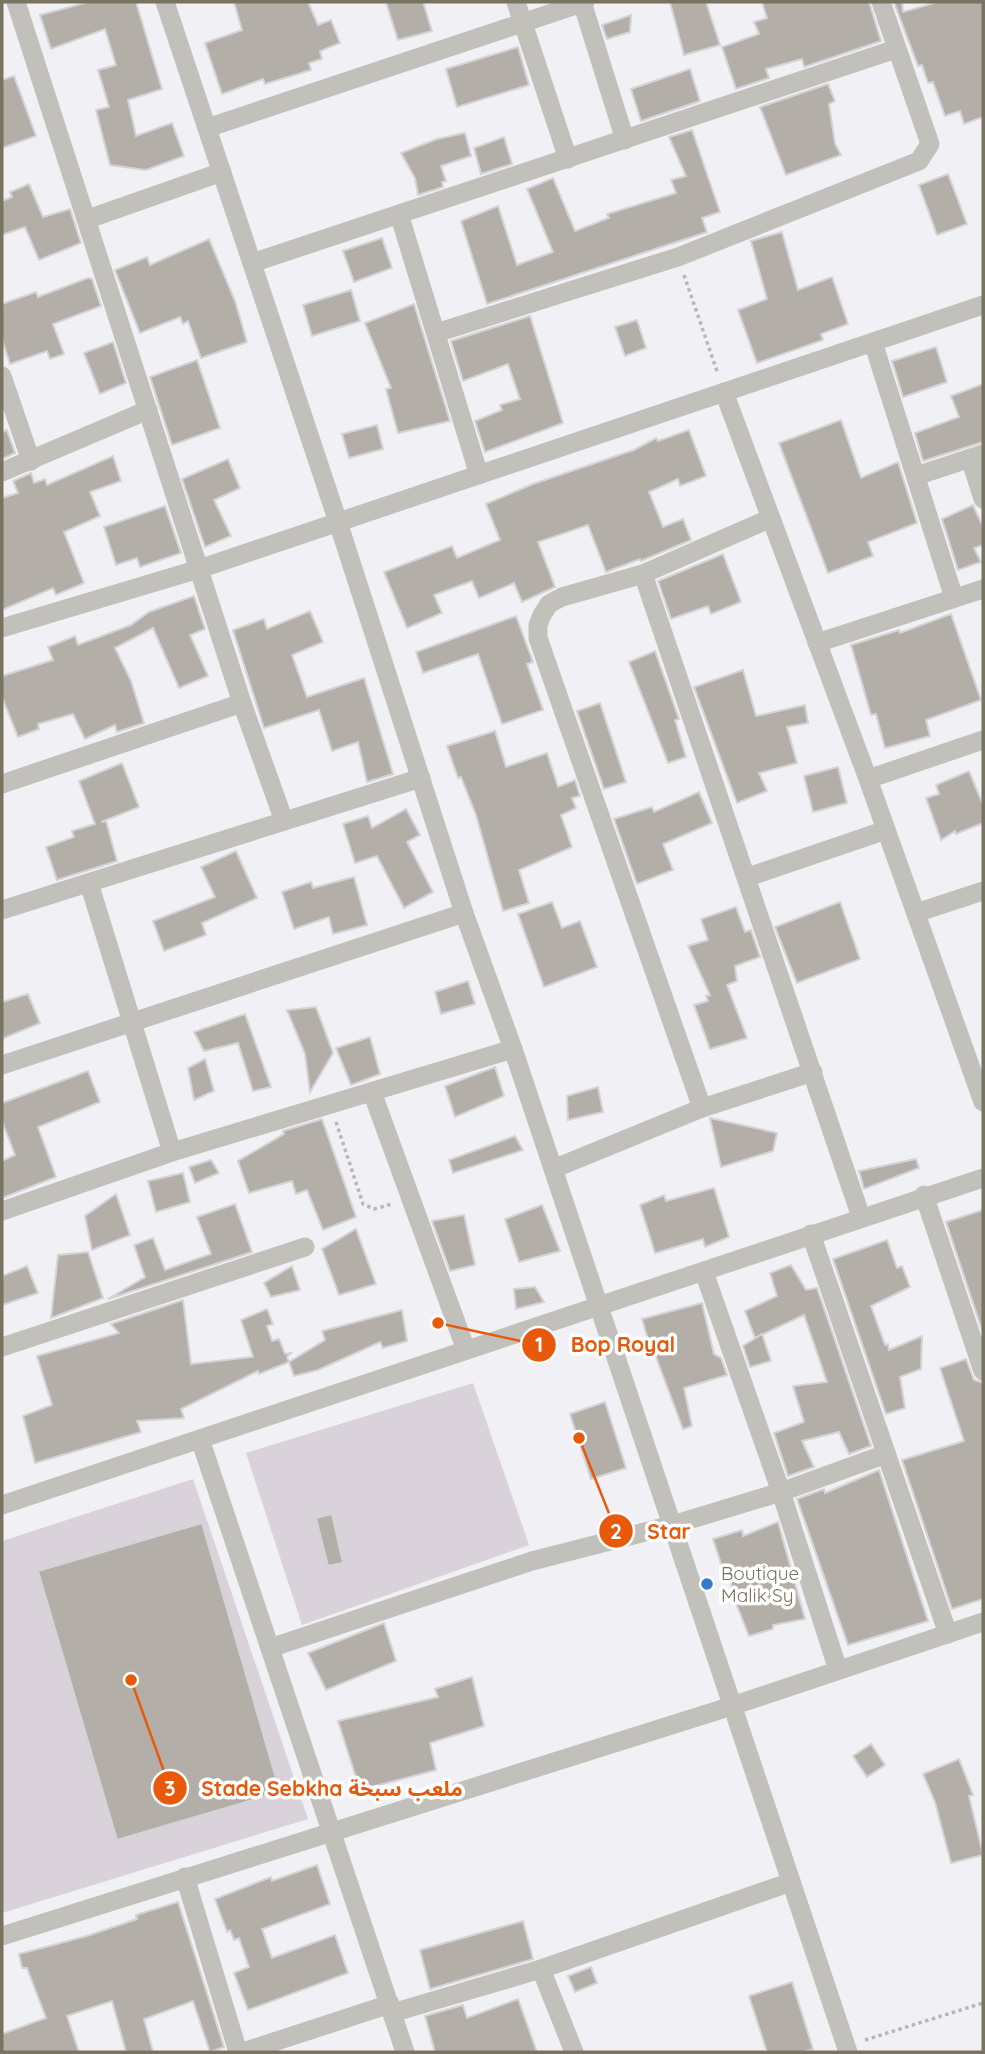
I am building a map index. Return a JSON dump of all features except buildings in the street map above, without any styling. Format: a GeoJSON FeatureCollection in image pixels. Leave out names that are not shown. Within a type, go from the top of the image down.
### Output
{"type":"FeatureCollection","features":[{"type":"Feature","properties":{"kind":"street"},"geometry":{"type":"LineString","coordinates":[[16,2],[242,703],[284,821]]}},
{"type":"Feature","properties":{"kind":"street"},"geometry":{"type":"LineString","coordinates":[[165,2],[338,522],[464,913],[513,1049],[791,1882],[842,2050]]}},
{"type":"Feature","properties":{"kind":"street"},"geometry":{"type":"LineString","coordinates":[[516,2],[568,159]]}},
{"type":"Feature","properties":{"kind":"street"},"geometry":{"type":"LineString","coordinates":[[208,128],[583,2],[625,140]]}},
{"type":"Feature","properties":{"kind":"street"},"geometry":{"type":"LineString","coordinates":[[436,333],[678,257],[919,161],[930,144],[881,2]]}},
{"type":"Feature","properties":{"kind":"street"},"geometry":{"type":"LineString","coordinates":[[252,263],[896,49]]}},
{"type":"Feature","properties":{"kind":"street"},"geometry":{"type":"LineString","coordinates":[[88,219],[222,172]]}},
{"type":"Feature","properties":{"kind":"street"},"geometry":{"type":"LineString","coordinates":[[399,214],[479,475]]}},
{"type":"Feature","properties":{"kind":"street"},"geometry":{"type":"LineString","coordinates":[[2,628],[199,569],[983,305]]}},
{"type":"Feature","properties":{"kind":"street"},"geometry":{"type":"LineString","coordinates":[[873,342],[954,598]]}},
{"type":"Feature","properties":{"kind":"street"},"geometry":{"type":"LineString","coordinates":[[2,376],[31,461]]}},
{"type":"Feature","properties":{"kind":"street"},"geometry":{"type":"LineString","coordinates":[[724,392],[887,830],[983,1102]]}},
{"type":"Feature","properties":{"kind":"street"},"geometry":{"type":"LineString","coordinates":[[2,472],[148,410]]}},
{"type":"Feature","properties":{"kind":"street"},"geometry":{"type":"LineString","coordinates":[[915,476],[976,456],[983,499]]}},
{"type":"Feature","properties":{"kind":"street"},"geometry":{"type":"LineString","coordinates":[[702,1108],[538,638],[538,625],[549,604],[562,597],[643,574],[771,518]]}},
{"type":"Feature","properties":{"kind":"street"},"geometry":{"type":"LineString","coordinates":[[643,574],[748,877],[861,1217]]}},
{"type":"Feature","properties":{"kind":"street"},"geometry":{"type":"LineString","coordinates":[[817,643],[983,589]]}},
{"type":"Feature","properties":{"kind":"street"},"geometry":{"type":"LineString","coordinates":[[2,784],[242,703]]}},
{"type":"Feature","properties":{"kind":"street"},"geometry":{"type":"LineString","coordinates":[[868,779],[983,740]]}},
{"type":"Feature","properties":{"kind":"street"},"geometry":{"type":"LineString","coordinates":[[2,910],[421,778]]}},
{"type":"Feature","properties":{"kind":"street"},"geometry":{"type":"LineString","coordinates":[[748,877],[887,830]]}},
{"type":"Feature","properties":{"kind":"street"},"geometry":{"type":"LineString","coordinates":[[89,883],[172,1152]]}},
{"type":"Feature","properties":{"kind":"street"},"geometry":{"type":"LineString","coordinates":[[916,913],[983,891]]}},
{"type":"Feature","properties":{"kind":"street"},"geometry":{"type":"LineString","coordinates":[[2,1065],[464,913]]}},
{"type":"Feature","properties":{"kind":"street"},"geometry":{"type":"LineString","coordinates":[[2,1211],[172,1152],[513,1049]]}},
{"type":"Feature","properties":{"kind":"street"},"geometry":{"type":"LineString","coordinates":[[553,1169],[702,1108],[813,1072]]}},
{"type":"Feature","properties":{"kind":"street"},"geometry":{"type":"LineString","coordinates":[[372,1092],[466,1350]]}},
{"type":"Feature","properties":{"kind":"street"},"geometry":{"type":"LineString","coordinates":[[2,1505],[704,1272],[924,1195],[983,1178]]}},
{"type":"Feature","properties":{"kind":"street"},"geometry":{"type":"LineString","coordinates":[[924,1195],[983,1371]]}},
{"type":"Feature","properties":{"kind":"street"},"geometry":{"type":"LineString","coordinates":[[811,1234],[948,1634]]}},
{"type":"Feature","properties":{"kind":"street"},"geometry":{"type":"LineString","coordinates":[[2,1348],[304,1247]]}},
{"type":"Feature","properties":{"kind":"street"},"geometry":{"type":"LineString","coordinates":[[704,1272],[781,1492],[838,1670]]}},
{"type":"Feature","properties":{"kind":"street"},"geometry":{"type":"LineString","coordinates":[[200,1439],[405,2052]]}},
{"type":"Feature","properties":{"kind":"street"},"geometry":{"type":"LineString","coordinates":[[270,1648],[532,1561],[672,1525],[781,1492],[886,1454]]}},
{"type":"Feature","properties":{"kind":"street"},"geometry":{"type":"LineString","coordinates":[[2,1936],[331,1830],[732,1706],[983,1622]]}},
{"type":"Feature","properties":{"kind":"street"},"geometry":{"type":"LineString","coordinates":[[185,1877],[240,2052],[541,1969],[791,1882]]}},
{"type":"Feature","properties":{"kind":"street"},"geometry":{"type":"LineString","coordinates":[[541,1969],[575,2052]]}},
{"type":"Feature","properties":{"kind":"path"},"geometry":{"type":"LineString","coordinates":[[678,257],[724,392]]}},
{"type":"Feature","properties":{"kind":"path"},"geometry":{"type":"LineString","coordinates":[[330,1103],[365,1207],[374,1209],[409,1199]]}},
{"type":"Feature","properties":{"kind":"path"},"geometry":{"type":"LineString","coordinates":[[842,2050],[983,2003]]}},
{"type":"Feature","properties":{"kind":"shaded area"},"geometry":{"type":"Polygon","coordinates":[[[473,1383],[529,1545],[302,1625],[246,1453],[473,1383]]]}},
{"type":"Feature","properties":{"kind":"shaded area"},"geometry":{"type":"Polygon","coordinates":[[[193,1479],[308,1819],[2,1913],[2,1541],[193,1479]]]}},
{"type":"Feature","properties":{"kind":"place","name":"Bop Royal"},"geometry":{"type":"Point","coordinates":[438,1323]}},
{"type":"Feature","properties":{"kind":"place","name":"Star"},"geometry":{"type":"Point","coordinates":[579,1438]}},
{"type":"Feature","properties":{"kind":"place","name":"Boutique Malik Sy"},"geometry":{"type":"Point","coordinates":[707,1584]}},
{"type":"Feature","properties":{"kind":"place","name":"Stade Sebkha ملعب سبخة"},"geometry":{"type":"Point","coordinates":[131,1680]}}]}
